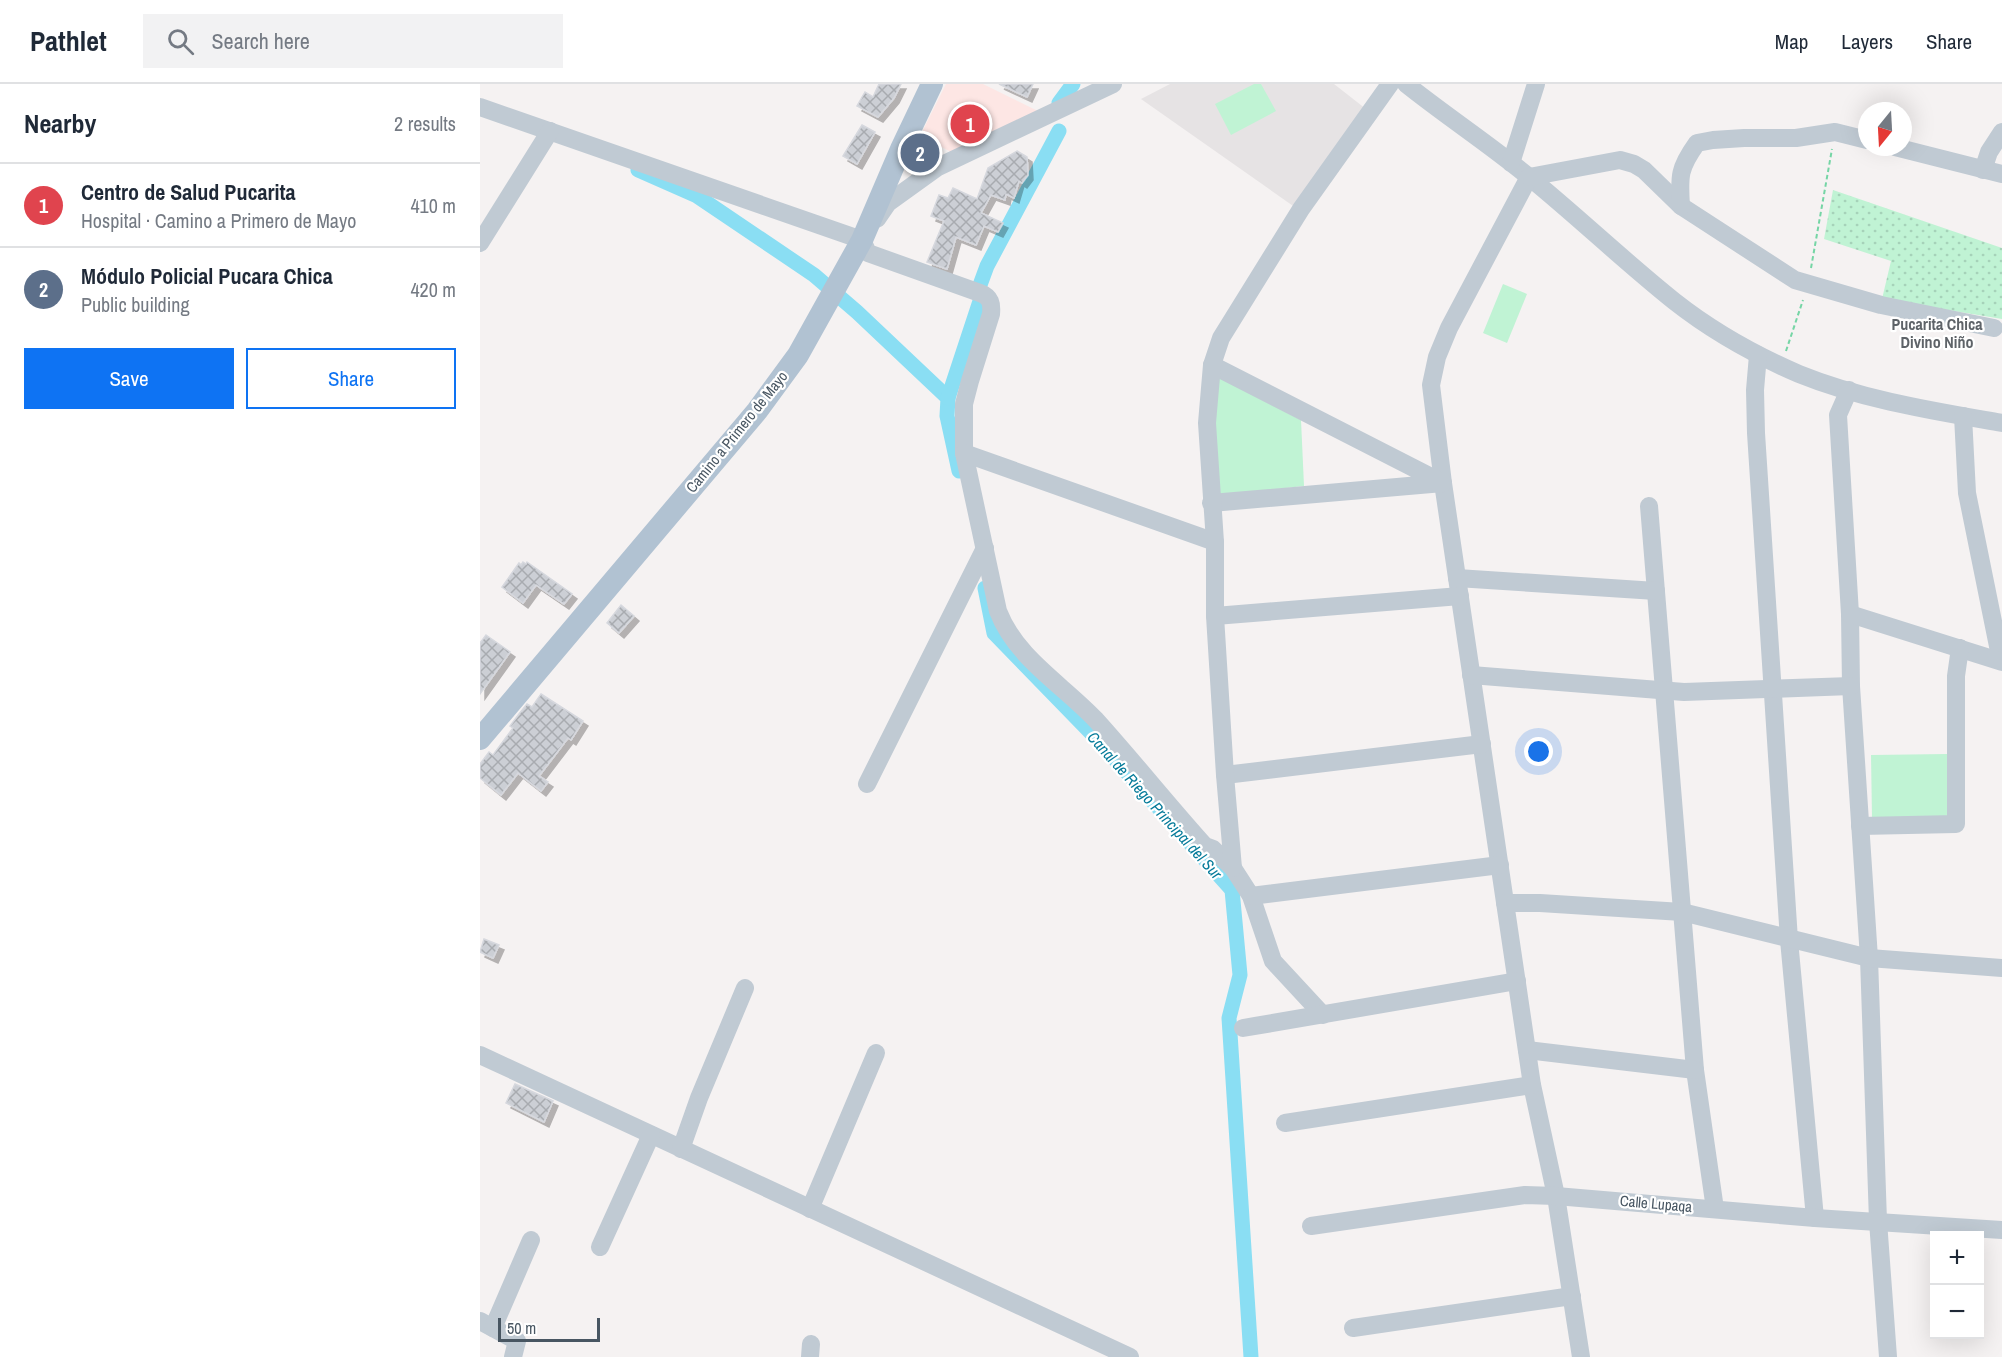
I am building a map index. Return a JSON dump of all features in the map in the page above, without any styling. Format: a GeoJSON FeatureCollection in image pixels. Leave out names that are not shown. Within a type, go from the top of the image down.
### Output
{"type":"FeatureCollection","features":[{"type":"Feature","properties":{"kind":"main road","name":"Camino a Primero de Mayo"},"geometry":{"type":"LineString","coordinates":[[480,739],[757,411],[798,355],[862,240],[932,84]]}},
{"type":"Feature","properties":{"kind":"street"},"geometry":{"type":"LineString","coordinates":[[862,240],[888,203],[938,167],[1113,84]]}},
{"type":"Feature","properties":{"kind":"street"},"geometry":{"type":"LineString","coordinates":[[1233,868],[1215,616],[1215,542],[1207,423],[1212,365],[1221,338],[1301,209],[1390,84]]}},
{"type":"Feature","properties":{"kind":"street"},"geometry":{"type":"LineString","coordinates":[[1406,84],[1529,177],[1675,302],[1718,332],[1758,355],[1800,374],[1849,390],[2002,423]]}},
{"type":"Feature","properties":{"kind":"street"},"geometry":{"type":"LineString","coordinates":[[1511,164],[1536,84]]}},
{"type":"Feature","properties":{"kind":"street"},"geometry":{"type":"LineString","coordinates":[[480,107],[862,240],[868,253],[980,293],[990,299],[991,314],[964,405],[964,453],[998,611],[1004,625],[1021,651],[1094,718],[1205,846],[1213,849],[1233,868],[1251,896],[1272,961],[1323,1015]]}},
{"type":"Feature","properties":{"kind":"street"},"geometry":{"type":"LineString","coordinates":[[480,243],[550,131]]}},
{"type":"Feature","properties":{"kind":"street"},"geometry":{"type":"LineString","coordinates":[[1681,206],[1681,171],[1697,143],[1744,138],[1796,138],[1835,132],[1858,138]]}},
{"type":"Feature","properties":{"kind":"street"},"geometry":{"type":"LineString","coordinates":[[1983,170],[1989,152],[2002,132]]}},
{"type":"Feature","properties":{"kind":"street"},"geometry":{"type":"LineString","coordinates":[[1912,152],[2002,174]]}},
{"type":"Feature","properties":{"kind":"street"},"geometry":{"type":"LineString","coordinates":[[1529,177],[1620,160],[1634,164],[1644,170],[1681,206],[1795,280],[1881,305],[1994,328]]}},
{"type":"Feature","properties":{"kind":"street"},"geometry":{"type":"LineString","coordinates":[[1529,177],[1449,328],[1437,357],[1431,386],[1443,483],[1532,1085],[1556,1196],[1581,1357]]}},
{"type":"Feature","properties":{"kind":"street"},"geometry":{"type":"LineString","coordinates":[[1758,355],[1755,390],[1756,433],[1772,690],[1789,940],[1815,1218]]}},
{"type":"Feature","properties":{"kind":"street"},"geometry":{"type":"LineString","coordinates":[[1212,365],[1443,483]]}},
{"type":"Feature","properties":{"kind":"street"},"geometry":{"type":"LineString","coordinates":[[1849,390],[1839,415],[1850,614],[1851,686],[1869,958],[1878,1221],[1888,1357]]}},
{"type":"Feature","properties":{"kind":"street"},"geometry":{"type":"LineString","coordinates":[[1963,416],[1967,493],[2001,662]]}},
{"type":"Feature","properties":{"kind":"street"},"geometry":{"type":"LineString","coordinates":[[964,453],[1215,542]]}},
{"type":"Feature","properties":{"kind":"street"},"geometry":{"type":"LineString","coordinates":[[1211,503],[1443,483]]}},
{"type":"Feature","properties":{"kind":"street"},"geometry":{"type":"LineString","coordinates":[[1649,506],[1695,1070],[1715,1209]]}},
{"type":"Feature","properties":{"kind":"street"},"geometry":{"type":"LineString","coordinates":[[867,784],[985,548]]}},
{"type":"Feature","properties":{"kind":"street"},"geometry":{"type":"LineString","coordinates":[[1215,616],[1459,587],[1656,591]]}},
{"type":"Feature","properties":{"kind":"street"},"geometry":{"type":"LineString","coordinates":[[1850,614],[2001,662]]}},
{"type":"Feature","properties":{"kind":"street"},"geometry":{"type":"LineString","coordinates":[[1860,826],[1956,824],[1956,676],[1960,648]]}},
{"type":"Feature","properties":{"kind":"street"},"geometry":{"type":"LineString","coordinates":[[1472,675],[1684,692],[1851,686]]}},
{"type":"Feature","properties":{"kind":"street"},"geometry":{"type":"LineString","coordinates":[[1225,776],[1482,744]]}},
{"type":"Feature","properties":{"kind":"street"},"geometry":{"type":"LineString","coordinates":[[1251,896],[1500,865]]}},
{"type":"Feature","properties":{"kind":"street"},"geometry":{"type":"LineString","coordinates":[[1505,903],[1682,912],[1869,958],[2002,968]]}},
{"type":"Feature","properties":{"kind":"street"},"geometry":{"type":"LineString","coordinates":[[1243,1028],[1517,981]]}},
{"type":"Feature","properties":{"kind":"street"},"geometry":{"type":"LineString","coordinates":[[681,1149],[699,1098],[745,988]]}},
{"type":"Feature","properties":{"kind":"street"},"geometry":{"type":"LineString","coordinates":[[1527,1050],[1695,1070]]}},
{"type":"Feature","properties":{"kind":"street"},"geometry":{"type":"LineString","coordinates":[[810,1209],[876,1053]]}},
{"type":"Feature","properties":{"kind":"street"},"geometry":{"type":"LineString","coordinates":[[480,1055],[1130,1357]]}},
{"type":"Feature","properties":{"kind":"street"},"geometry":{"type":"LineString","coordinates":[[1285,1123],[1532,1085]]}},
{"type":"Feature","properties":{"kind":"street"},"geometry":{"type":"LineString","coordinates":[[600,1247],[651,1135]]}},
{"type":"Feature","properties":{"kind":"street","name":"Calle Lupaqa"},"geometry":{"type":"LineString","coordinates":[[1311,1226],[1525,1195],[2002,1230]]}},
{"type":"Feature","properties":{"kind":"street"},"geometry":{"type":"LineString","coordinates":[[513,1357],[517,1341],[486,1324],[531,1240]]}},
{"type":"Feature","properties":{"kind":"street"},"geometry":{"type":"LineString","coordinates":[[1353,1328],[1572,1296]]}},
{"type":"Feature","properties":{"kind":"path"},"geometry":{"type":"LineString","coordinates":[[1782,365],[1808,284],[1835,132]]}},
{"type":"Feature","properties":{"kind":"shaded area"},"geometry":{"type":"Polygon","coordinates":[[[946,84],[983,84],[1040,112],[953,153],[920,136],[946,84]]]}},
{"type":"Feature","properties":{"kind":"shaded area"},"geometry":{"type":"Polygon","coordinates":[[[1170,84],[1334,84],[1366,109],[1296,208],[1141,99],[1170,84]]]}},
{"type":"Feature","properties":{"kind":"green space"},"geometry":{"type":"Polygon","coordinates":[[[1254,84],[1261,84],[1276,111],[1231,135],[1215,104],[1254,84]]]}},
{"type":"Feature","properties":{"kind":"green space"},"geometry":{"type":"Polygon","coordinates":[[[1833,190],[2002,248],[2002,319],[1882,299],[1891,261],[1824,239],[1833,190]]]}},
{"type":"Feature","properties":{"kind":"green space"},"geometry":{"type":"Polygon","coordinates":[[[1503,284],[1527,294],[1507,343],[1483,333],[1503,284]]]}},
{"type":"Feature","properties":{"kind":"green space"},"geometry":{"type":"Polygon","coordinates":[[[1218,377],[1301,420],[1304,486],[1220,495],[1213,418],[1218,377]]]}},
{"type":"Feature","properties":{"kind":"green space"},"geometry":{"type":"Polygon","coordinates":[[[1947,754],[1948,817],[1872,818],[1871,755],[1947,754]]]}},
{"type":"Feature","properties":{"kind":"building"},"geometry":{"type":"Polygon","coordinates":[[[879,84],[901,84],[894,98],[878,117],[857,106],[865,92],[873,97],[879,84]]]}},
{"type":"Feature","properties":{"kind":"building"},"geometry":{"type":"Polygon","coordinates":[[[999,84],[1033,84],[1027,97],[999,84]]]}},
{"type":"Feature","properties":{"kind":"building"},"geometry":{"type":"Polygon","coordinates":[[[862,125],[875,132],[857,164],[843,156],[862,125]]]}},
{"type":"Feature","properties":{"kind":"building"},"geometry":{"type":"Polygon","coordinates":[[[925,146],[929,159],[915,163],[913,155],[916,148],[925,146]]]}},
{"type":"Feature","properties":{"kind":"building"},"geometry":{"type":"Polygon","coordinates":[[[1017,151],[1027,157],[1028,175],[1022,183],[1019,181],[1014,198],[1006,194],[1005,200],[991,195],[981,213],[1003,223],[998,232],[984,226],[976,245],[956,237],[947,269],[927,262],[944,221],[931,216],[939,195],[948,198],[953,188],[977,199],[988,168],[1017,151]]]}},
{"type":"Feature","properties":{"kind":"building"},"geometry":{"type":"Polygon","coordinates":[[[523,562],[526,564],[527,562],[572,594],[564,604],[536,585],[523,603],[502,587],[519,563],[521,565],[523,562]]]}},
{"type":"Feature","properties":{"kind":"building"},"geometry":{"type":"Polygon","coordinates":[[[621,605],[634,616],[619,633],[607,623],[621,605]]]}},
{"type":"Feature","properties":{"kind":"building"},"geometry":{"type":"Polygon","coordinates":[[[486,635],[510,652],[480,694],[480,643],[486,635]]]}},
{"type":"Feature","properties":{"kind":"building"},"geometry":{"type":"Polygon","coordinates":[[[541,694],[583,721],[571,740],[568,738],[539,776],[548,782],[541,791],[518,773],[501,795],[480,778],[480,764],[489,752],[493,755],[513,728],[510,726],[527,704],[532,707],[541,694]]]}},
{"type":"Feature","properties":{"kind":"building"},"geometry":{"type":"Polygon","coordinates":[[[484,939],[499,945],[493,958],[480,952],[484,939]]]}},
{"type":"Feature","properties":{"kind":"building"},"geometry":{"type":"Polygon","coordinates":[[[515,1084],[553,1101],[544,1122],[506,1103],[515,1084]]]}},
{"type":"Feature","properties":{"kind":"waterway"},"geometry":{"type":"LineString","coordinates":[[1059,103],[1073,84]]}},
{"type":"Feature","properties":{"kind":"waterway"},"geometry":{"type":"LineString","coordinates":[[948,398],[980,301],[980,285],[987,266],[1059,131]]}},
{"type":"Feature","properties":{"kind":"waterway","name":"Canal de Riego Principal del Sur"},"geometry":{"type":"LineString","coordinates":[[638,170],[697,196],[814,275],[857,312],[948,398],[947,416],[959,471]]}},
{"type":"Feature","properties":{"kind":"waterway","name":"Canal de Riego Principal del Sur"},"geometry":{"type":"LineString","coordinates":[[985,588],[994,633],[1097,739],[1232,890],[1240,975],[1229,1018],[1251,1357]]}},
{"type":"Feature","properties":{"kind":"place","name":"Centro de Salud Pucarita"},"geometry":{"type":"Point","coordinates":[970,124]}},
{"type":"Feature","properties":{"kind":"place","name":"Módulo Policial Pucara Chica"},"geometry":{"type":"Point","coordinates":[920,153]}},
{"type":"Feature","properties":{"kind":"district","name":"Pucarita Chica Divino Niño"},"geometry":{"type":"Point","coordinates":[1937,333]}}]}
